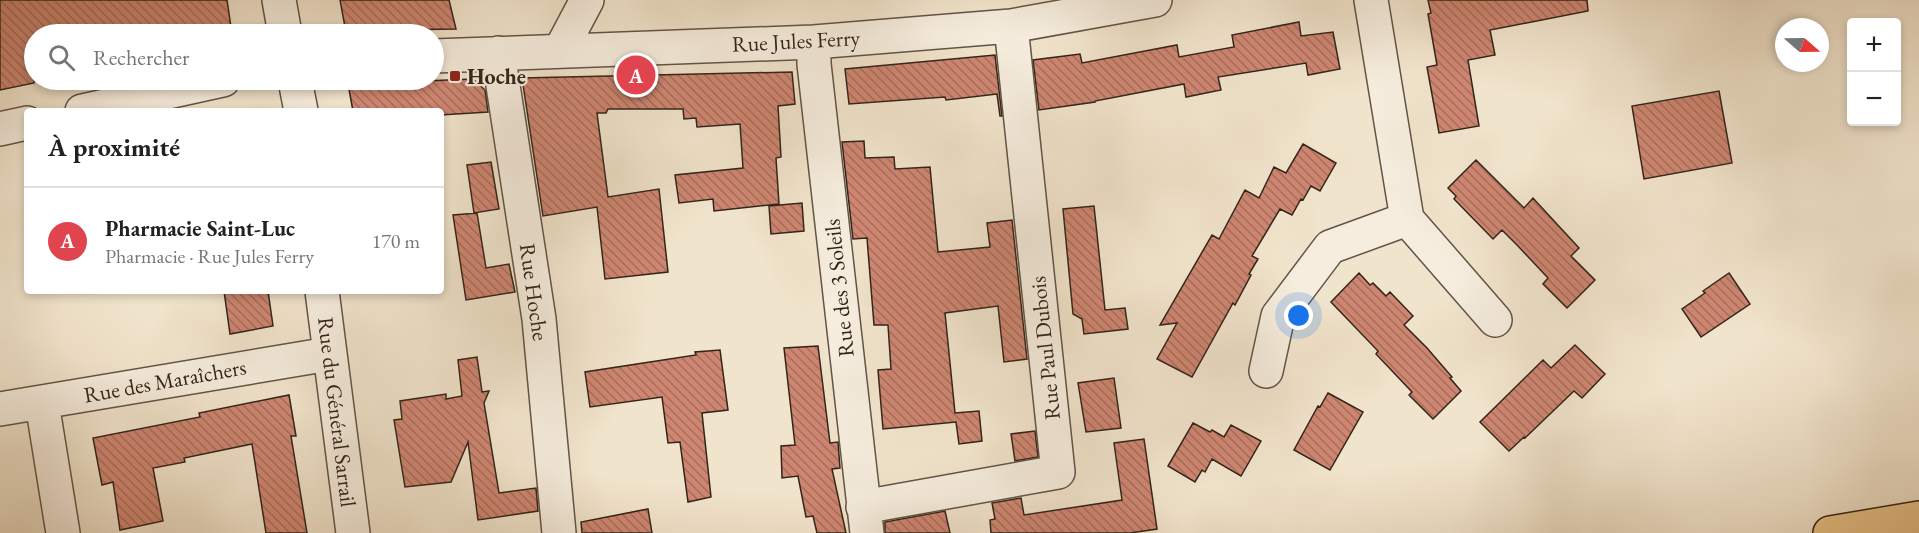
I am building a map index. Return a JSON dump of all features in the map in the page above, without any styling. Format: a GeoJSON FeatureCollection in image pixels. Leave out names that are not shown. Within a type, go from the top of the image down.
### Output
{"type":"FeatureCollection","features":[{"type":"Feature","properties":{"kind":"highway"},"geometry":{"type":"LineString","coordinates":[[1830,533],[1919,518]]}},
{"type":"Feature","properties":{"kind":"street"},"geometry":{"type":"LineString","coordinates":[[279,0],[283,24]]}},
{"type":"Feature","properties":{"kind":"street"},"geometry":{"type":"LineString","coordinates":[[560,51],[587,0]]}},
{"type":"Feature","properties":{"kind":"street","name":"Rue Jules Ferry"},"geometry":{"type":"LineString","coordinates":[[444,56],[814,42],[1011,27],[1155,0]]}},
{"type":"Feature","properties":{"kind":"street"},"geometry":{"type":"LineString","coordinates":[[1371,0],[1407,219],[1495,320]]}},
{"type":"Feature","properties":{"kind":"street","name":"Rue Paul Dubois"},"geometry":{"type":"LineString","coordinates":[[865,520],[1058,472],[1011,27]]}},
{"type":"Feature","properties":{"kind":"street","name":"Rue des 3 Soleils"},"geometry":{"type":"LineString","coordinates":[[814,42],[865,520]]}},
{"type":"Feature","properties":{"kind":"street","name":"Rue Hoche"},"geometry":{"type":"LineString","coordinates":[[498,53],[539,318],[559,533]]}},
{"type":"Feature","properties":{"kind":"street"},"geometry":{"type":"LineString","coordinates":[[96,108],[178,90]]}},
{"type":"Feature","properties":{"kind":"street"},"geometry":{"type":"LineString","coordinates":[[297,90],[300,108]]}},
{"type":"Feature","properties":{"kind":"street"},"geometry":{"type":"LineString","coordinates":[[0,129],[24,124]]}},
{"type":"Feature","properties":{"kind":"street"},"geometry":{"type":"LineString","coordinates":[[1266,371],[1278,316],[1330,248],[1407,219]]}},
{"type":"Feature","properties":{"kind":"street","name":"Rue du Général Sarrail"},"geometry":{"type":"LineString","coordinates":[[322,294],[353,533]]}},
{"type":"Feature","properties":{"kind":"street","name":"Rue des Maraîchers"},"geometry":{"type":"LineString","coordinates":[[0,409],[329,354]]}},
{"type":"Feature","properties":{"kind":"street"},"geometry":{"type":"LineString","coordinates":[[42,403],[63,533]]}},
{"type":"Feature","properties":{"kind":"building"},"geometry":{"type":"Polygon","coordinates":[[[0,0],[227,0],[231,24],[24,24],[24,85],[0,90],[0,0]]]}},
{"type":"Feature","properties":{"kind":"building"},"geometry":{"type":"Polygon","coordinates":[[[340,0],[449,0],[456,29],[444,29],[444,24],[344,24],[340,0]]]}},
{"type":"Feature","properties":{"kind":"building"},"geometry":{"type":"Polygon","coordinates":[[[1428,0],[1587,0],[1588,11],[1490,30],[1495,55],[1468,60],[1479,126],[1439,133],[1427,67],[1437,65],[1428,14],[1431,13],[1428,0]]]}},
{"type":"Feature","properties":{"kind":"building"},"geometry":{"type":"Polygon","coordinates":[[[1299,22],[1301,36],[1333,32],[1340,69],[1308,75],[1306,63],[1218,77],[1221,90],[1186,97],[1184,84],[1095,102],[1039,110],[1033,60],[1080,54],[1082,63],[1177,45],[1179,57],[1234,47],[1232,35],[1299,22]]]}},
{"type":"Feature","properties":{"kind":"building"},"geometry":{"type":"Polygon","coordinates":[[[995,55],[1002,116],[1000,116],[997,94],[946,100],[945,97],[849,104],[845,69],[995,55]]]}},
{"type":"Feature","properties":{"kind":"building"},"geometry":{"type":"Polygon","coordinates":[[[792,72],[795,104],[778,106],[781,157],[776,158],[779,204],[714,211],[713,199],[679,203],[675,175],[743,168],[740,124],[697,127],[696,118],[684,119],[683,109],[608,109],[606,113],[597,113],[608,197],[659,189],[668,272],[605,279],[597,207],[543,216],[522,78],[792,72]]]}},
{"type":"Feature","properties":{"kind":"building"},"geometry":{"type":"Polygon","coordinates":[[[473,79],[485,90],[488,112],[444,115],[444,108],[352,108],[349,90],[444,90],[444,80],[473,79]]]}},
{"type":"Feature","properties":{"kind":"building"},"geometry":{"type":"Polygon","coordinates":[[[1719,91],[1732,163],[1644,179],[1632,106],[1719,91]]]}},
{"type":"Feature","properties":{"kind":"building"},"geometry":{"type":"Polygon","coordinates":[[[864,141],[865,158],[894,157],[895,169],[930,167],[938,252],[990,247],[987,223],[1012,220],[1027,359],[1004,362],[998,306],[945,313],[955,413],[979,411],[982,441],[959,444],[956,422],[883,429],[878,370],[891,369],[888,325],[874,325],[867,238],[853,239],[842,142],[864,141]]]}},
{"type":"Feature","properties":{"kind":"building"},"geometry":{"type":"Polygon","coordinates":[[[1303,144],[1336,163],[1320,191],[1311,186],[1292,215],[1280,209],[1252,256],[1258,259],[1249,274],[1251,275],[1192,377],[1157,359],[1177,323],[1160,325],[1212,235],[1219,239],[1245,190],[1259,198],[1274,167],[1286,173],[1303,144]]]}},
{"type":"Feature","properties":{"kind":"building"},"geometry":{"type":"Polygon","coordinates":[[[1476,160],[1524,208],[1533,198],[1579,248],[1571,256],[1595,280],[1567,308],[1543,284],[1548,278],[1502,230],[1493,239],[1454,199],[1456,196],[1448,188],[1476,160]]]}},
{"type":"Feature","properties":{"kind":"building"},"geometry":{"type":"Polygon","coordinates":[[[491,162],[499,209],[474,213],[467,165],[491,162]]]}},
{"type":"Feature","properties":{"kind":"building"},"geometry":{"type":"Polygon","coordinates":[[[802,203],[804,231],[771,234],[769,206],[802,203]]]}},
{"type":"Feature","properties":{"kind":"building"},"geometry":{"type":"Polygon","coordinates":[[[1094,206],[1105,310],[1125,308],[1128,329],[1084,334],[1082,319],[1073,314],[1063,209],[1094,206]]]}},
{"type":"Feature","properties":{"kind":"building"},"geometry":{"type":"Polygon","coordinates":[[[477,213],[486,268],[509,264],[515,292],[466,300],[453,215],[477,213]]]}},
{"type":"Feature","properties":{"kind":"building"},"geometry":{"type":"Polygon","coordinates":[[[1359,273],[1370,285],[1373,283],[1386,296],[1390,292],[1413,316],[1404,325],[1427,348],[1461,391],[1433,419],[1409,395],[1412,392],[1376,354],[1378,351],[1331,302],[1359,273]]]}},
{"type":"Feature","properties":{"kind":"building"},"geometry":{"type":"Polygon","coordinates":[[[1729,273],[1750,304],[1701,337],[1682,309],[1729,273]]]}},
{"type":"Feature","properties":{"kind":"building"},"geometry":{"type":"Polygon","coordinates":[[[224,294],[268,294],[273,326],[230,334],[224,294]]]}},
{"type":"Feature","properties":{"kind":"building"},"geometry":{"type":"Polygon","coordinates":[[[1575,345],[1605,374],[1582,398],[1574,391],[1509,451],[1480,422],[1543,360],[1551,368],[1575,345]]]}},
{"type":"Feature","properties":{"kind":"building"},"geometry":{"type":"Polygon","coordinates":[[[818,346],[830,443],[838,442],[840,468],[832,469],[846,533],[817,533],[813,516],[806,517],[798,476],[782,478],[781,446],[795,445],[784,348],[818,346]]]}},
{"type":"Feature","properties":{"kind":"building"},"geometry":{"type":"Polygon","coordinates":[[[720,350],[728,410],[702,413],[711,497],[688,502],[680,442],[668,443],[662,397],[590,407],[585,372],[696,355],[695,352],[720,350]]]}},
{"type":"Feature","properties":{"kind":"building"},"geometry":{"type":"Polygon","coordinates":[[[477,357],[482,392],[489,391],[484,403],[499,493],[536,488],[538,511],[478,520],[468,442],[451,482],[405,487],[394,420],[402,419],[400,401],[446,394],[446,399],[462,396],[458,360],[477,357]]]}},
{"type":"Feature","properties":{"kind":"building"},"geometry":{"type":"Polygon","coordinates":[[[1114,378],[1121,428],[1086,432],[1078,383],[1114,378]]]}},
{"type":"Feature","properties":{"kind":"building"},"geometry":{"type":"Polygon","coordinates":[[[1328,393],[1363,412],[1330,470],[1294,450],[1318,406],[1320,407],[1328,393]]]}},
{"type":"Feature","properties":{"kind":"building"},"geometry":{"type":"Polygon","coordinates":[[[289,395],[296,436],[291,436],[307,533],[266,533],[252,444],[184,458],[185,462],[153,468],[163,521],[120,530],[113,482],[102,485],[93,438],[200,417],[199,413],[289,395]]]}},
{"type":"Feature","properties":{"kind":"building"},"geometry":{"type":"Polygon","coordinates":[[[1193,423],[1224,437],[1231,425],[1261,441],[1241,476],[1212,459],[1205,472],[1202,470],[1195,482],[1168,466],[1193,423]]]}},
{"type":"Feature","properties":{"kind":"building"},"geometry":{"type":"Polygon","coordinates":[[[1035,431],[1038,457],[1015,461],[1011,434],[1035,431]]]}},
{"type":"Feature","properties":{"kind":"building"},"geometry":{"type":"Polygon","coordinates":[[[1144,439],[1157,529],[1130,533],[991,533],[990,520],[995,519],[992,503],[1021,498],[1024,515],[1122,500],[1114,443],[1144,439]]]}},
{"type":"Feature","properties":{"kind":"building"},"geometry":{"type":"Polygon","coordinates":[[[648,509],[652,533],[582,533],[581,522],[648,509]]]}},
{"type":"Feature","properties":{"kind":"building"},"geometry":{"type":"Polygon","coordinates":[[[945,511],[950,533],[885,533],[885,522],[945,511]]]}},
{"type":"Feature","properties":{"kind":"place","name":"Pharmacie Saint-Luc"},"geometry":{"type":"Point","coordinates":[636,75]}},
{"type":"Feature","properties":{"kind":"place","name":"Hoche"},"geometry":{"type":"Point","coordinates":[455,76]}}]}
